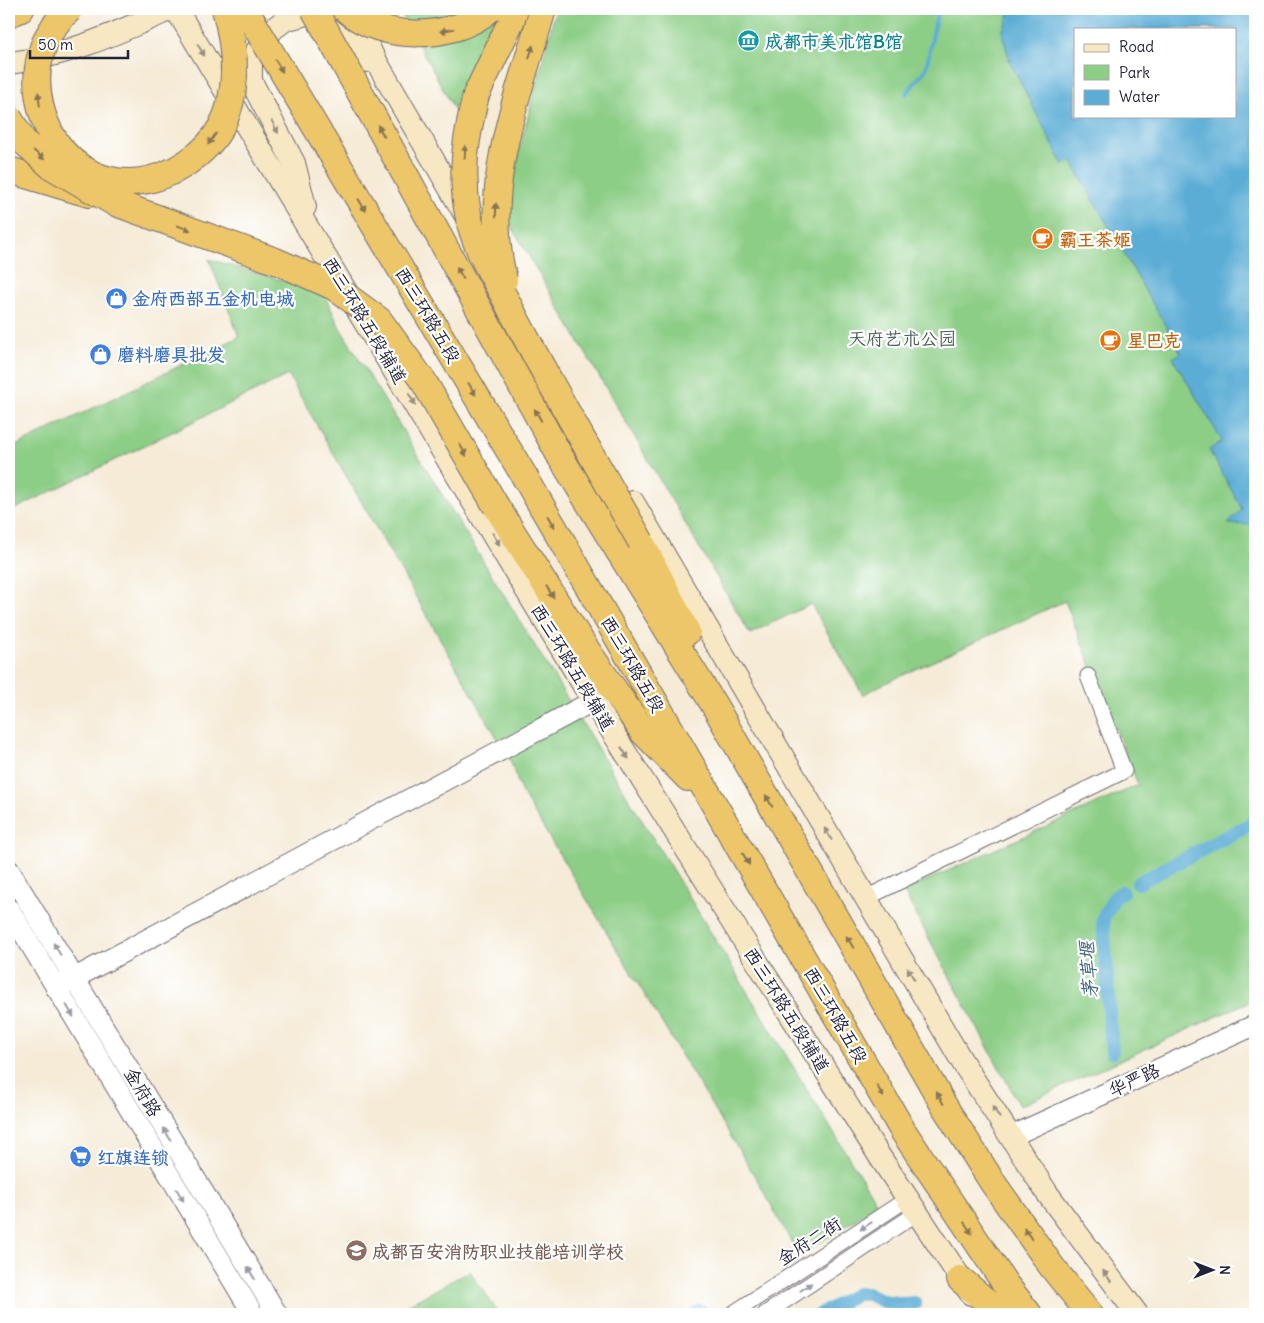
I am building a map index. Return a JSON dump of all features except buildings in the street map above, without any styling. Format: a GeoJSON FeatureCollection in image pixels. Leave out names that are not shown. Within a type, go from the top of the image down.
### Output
{"type":"FeatureCollection","features":[{"type":"Feature","properties":{"kind":"highway"},"geometry":{"type":"LineString","coordinates":[[9,14],[20,9]]}},
{"type":"Feature","properties":{"kind":"highway"},"geometry":{"type":"LineString","coordinates":[[70,9],[44,42],[36,74],[40,110],[52,139],[71,162],[96,177],[126,183],[153,180],[178,169],[204,151],[222,127],[232,91],[234,60],[225,9]]}},
{"type":"Feature","properties":{"kind":"highway","name":"西三环路五段"},"geometry":{"type":"LineString","coordinates":[[244,9],[526,480],[903,1130],[1006,1285],[1028,1314]]}},
{"type":"Feature","properties":{"kind":"highway"},"geometry":{"type":"LineString","coordinates":[[314,9],[561,458],[714,705],[946,1109],[993,1184],[1052,1268],[1090,1314]]}},
{"type":"Feature","properties":{"kind":"highway"},"geometry":{"type":"LineString","coordinates":[[345,9],[382,28],[419,34],[455,28],[490,9]]}},
{"type":"Feature","properties":{"kind":"highway"},"geometry":{"type":"LineString","coordinates":[[517,9],[476,95],[465,139],[463,181],[468,217],[481,252],[519,326],[641,542],[699,655],[714,705]]}},
{"type":"Feature","properties":{"kind":"highway"},"geometry":{"type":"LineString","coordinates":[[519,326],[504,278],[496,232],[496,191],[504,145],[543,9]]}},
{"type":"Feature","properties":{"kind":"highway"},"geometry":{"type":"LineString","coordinates":[[9,118],[24,142],[51,166],[113,202]]}},
{"type":"Feature","properties":{"kind":"highway"},"geometry":{"type":"LineString","coordinates":[[9,170],[113,202],[278,262],[326,284],[379,320],[424,382],[496,506],[584,646],[644,733],[714,804]]}},
{"type":"Feature","properties":{"kind":"highway"},"geometry":{"type":"LineString","coordinates":[[1052,1268],[1112,1314]]}},
{"type":"Feature","properties":{"kind":"highway"},"geometry":{"type":"LineString","coordinates":[[960,1279],[1001,1314]]}},
{"type":"Feature","properties":{"kind":"main road"},"geometry":{"type":"LineString","coordinates":[[9,63],[35,60],[82,46],[171,9]]}},
{"type":"Feature","properties":{"kind":"main road","name":"西三环路五段辅道"},"geometry":{"type":"LineString","coordinates":[[176,9],[312,232],[592,701],[912,1206],[960,1279],[987,1314]]}},
{"type":"Feature","properties":{"kind":"main road"},"geometry":{"type":"LineString","coordinates":[[350,9],[389,83],[963,1063],[1048,1193],[1137,1314]]}},
{"type":"Feature","properties":{"kind":"main road"},"geometry":{"type":"LineString","coordinates":[[312,232],[294,163],[251,81],[250,60],[273,29],[285,20],[307,14],[324,19],[342,34],[389,83]]}},
{"type":"Feature","properties":{"kind":"street"},"geometry":{"type":"LineString","coordinates":[[866,898],[1124,771],[1088,676]]}},
{"type":"Feature","properties":{"kind":"street"},"geometry":{"type":"LineString","coordinates":[[56,988],[592,701]]}},
{"type":"Feature","properties":{"kind":"street","name":"金府路"},"geometry":{"type":"LineString","coordinates":[[9,870],[277,1314]]}},
{"type":"Feature","properties":{"kind":"street","name":"金府路"},"geometry":{"type":"LineString","coordinates":[[9,909],[253,1314]]}},
{"type":"Feature","properties":{"kind":"street","name":"华严路"},"geometry":{"type":"LineString","coordinates":[[1012,1136],[1255,1024]]}},
{"type":"Feature","properties":{"kind":"street","name":"金府二街"},"geometry":{"type":"LineString","coordinates":[[732,1314],[912,1206]]}},
{"type":"Feature","properties":{"kind":"street","name":"金府二街"},"geometry":{"type":"LineString","coordinates":[[765,1314],[912,1206]]}},
{"type":"Feature","properties":{"kind":"green space"},"geometry":{"type":"Polygon","coordinates":[[[399,9],[506,9],[488,39],[454,109],[399,9]]]}},
{"type":"Feature","properties":{"kind":"green space","name":"天府艺术公园"},"geometry":{"type":"Polygon","coordinates":[[[556,9],[1255,9],[1255,999],[1020,1106],[903,891],[1138,785],[1065,601],[863,695],[811,604],[750,634],[503,212],[556,9]]]}},
{"type":"Feature","properties":{"kind":"green space"},"geometry":{"type":"Polygon","coordinates":[[[209,259],[323,292],[340,328],[878,1205],[799,1256],[759,1183],[521,791],[510,760],[288,375],[9,512],[9,449],[239,337],[209,259]]]}},
{"type":"Feature","properties":{"kind":"green space"},"geometry":{"type":"Polygon","coordinates":[[[470,1271],[499,1314],[391,1314],[470,1271]]]}},
{"type":"Feature","properties":{"kind":"water"},"geometry":{"type":"Polygon","coordinates":[[[1011,9],[1255,9],[1255,525],[1228,524],[1242,509],[1209,450],[1222,441],[1173,358],[1181,353],[1071,161],[1063,165],[1010,62],[1002,33],[1011,9]]]}},
{"type":"Feature","properties":{"kind":"waterway"},"geometry":{"type":"LineString","coordinates":[[906,94],[926,69],[938,9]]}},
{"type":"Feature","properties":{"kind":"waterway","name":"茅草堰"},"geometry":{"type":"LineString","coordinates":[[1138,883],[1255,822]]}},
{"type":"Feature","properties":{"kind":"waterway","name":"茅草堰"},"geometry":{"type":"LineString","coordinates":[[1112,1052],[1103,919],[1114,898],[1122,892]]}},
{"type":"Feature","properties":{"kind":"waterway","name":"茅草堰"},"geometry":{"type":"LineString","coordinates":[[821,1314],[857,1294],[868,1294],[883,1301],[903,1304],[915,1303]]}},
{"type":"Feature","properties":{"kind":"waterway","name":"茅草堰"},"geometry":{"type":"LineString","coordinates":[[695,1314],[700,1311],[705,1314]]}},
{"type":"Feature","properties":{"kind":"place","name":"成都市美术馆B馆"},"geometry":{"type":"Point","coordinates":[749,41]}},
{"type":"Feature","properties":{"kind":"place","name":"霸王茶姬"},"geometry":{"type":"Point","coordinates":[1043,239]}},
{"type":"Feature","properties":{"kind":"place","name":"金府西部五金机电城"},"geometry":{"type":"Point","coordinates":[116,298]}},
{"type":"Feature","properties":{"kind":"place","name":"星巴克"},"geometry":{"type":"Point","coordinates":[1111,340]}},
{"type":"Feature","properties":{"kind":"place","name":"磨料磨具批发"},"geometry":{"type":"Point","coordinates":[101,354]}},
{"type":"Feature","properties":{"kind":"place","name":"红旗连锁"},"geometry":{"type":"Point","coordinates":[81,1157]}},
{"type":"Feature","properties":{"kind":"place","name":"成都百安消防职业技能培训学校"},"geometry":{"type":"Point","coordinates":[356,1251]}}]}
